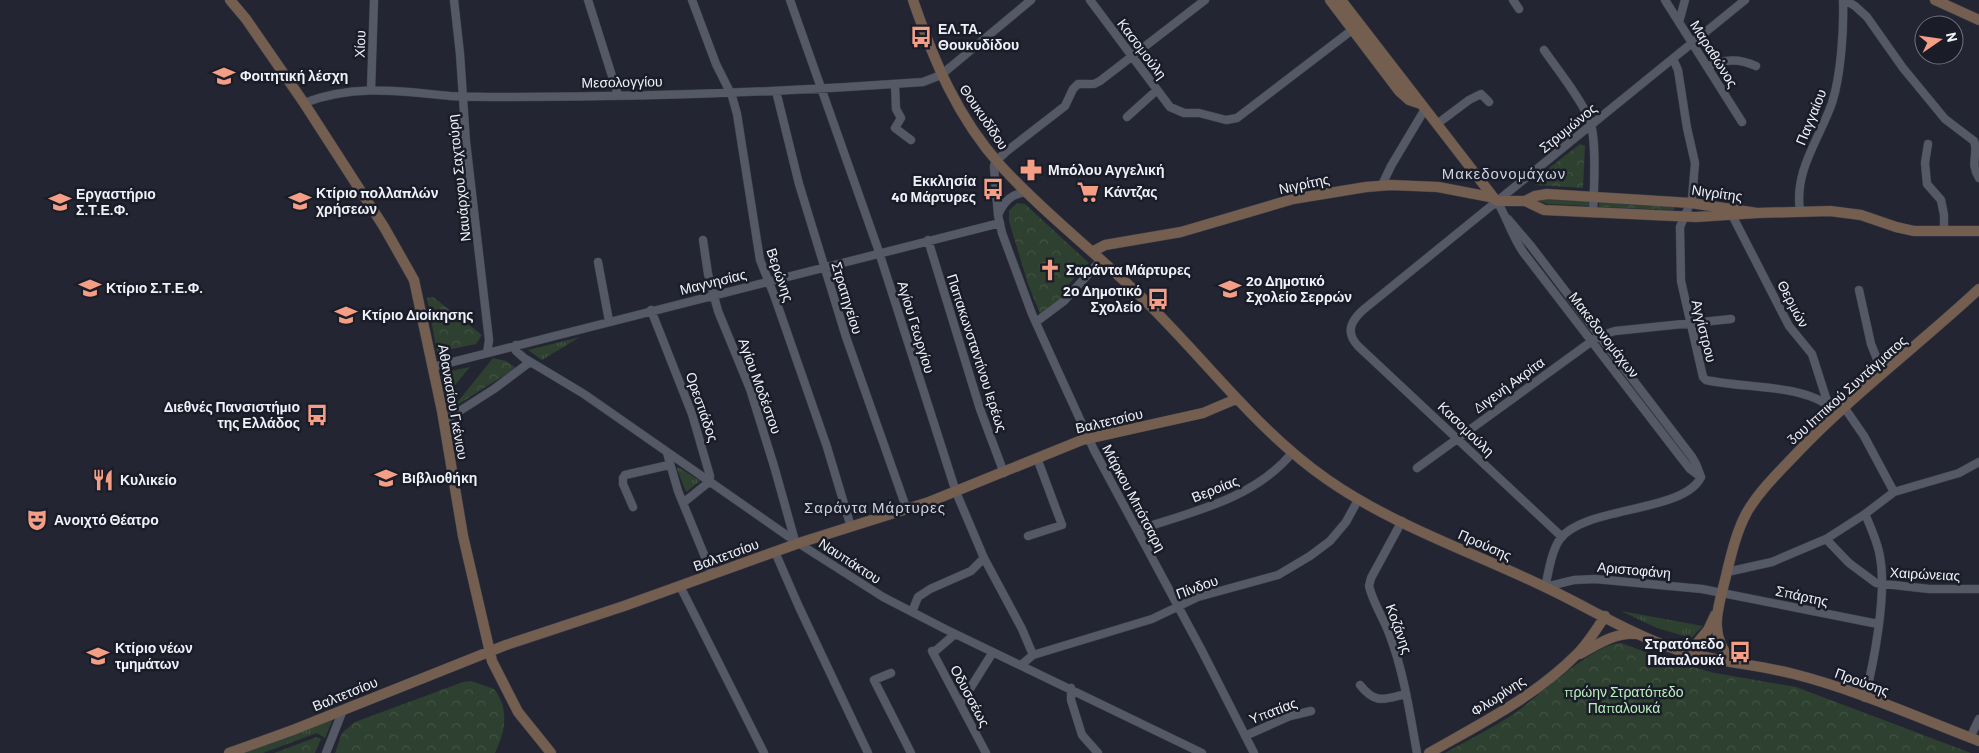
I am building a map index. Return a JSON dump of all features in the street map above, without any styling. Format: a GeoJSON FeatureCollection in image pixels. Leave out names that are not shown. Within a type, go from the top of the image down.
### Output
{"type":"FeatureCollection","features":[{"type":"Feature","properties":{"kind":"street","name":"Αθανασίου Γκένιου"},"geometry":{"type":"LineString","coordinates":[[230,0],[246,19],[304,103],[410,271],[416,286],[433,367],[463,536],[489,652],[503,685],[518,712],[551,753]]}},
{"type":"Feature","properties":{"kind":"street","name":"Χίου"},"geometry":{"type":"LineString","coordinates":[[370,90],[374,0]]}},
{"type":"Feature","properties":{"kind":"street","name":"Ναυάρχου Σαχτούρη"},"geometry":{"type":"LineString","coordinates":[[454,0],[466,142],[489,340],[487,353]]}},
{"type":"Feature","properties":{"kind":"street"},"geometry":{"type":"LineString","coordinates":[[588,0],[618,95]]}},
{"type":"Feature","properties":{"kind":"street","name":"Βερώνης"},"geometry":{"type":"LineString","coordinates":[[692,0],[716,64],[731,93],[737,114],[759,255],[827,448],[851,527]]}},
{"type":"Feature","properties":{"kind":"street","name":"Αγίου Γεωργίου"},"geometry":{"type":"LineString","coordinates":[[790,0],[880,252],[956,492],[984,558],[1022,629],[1033,655]]}},
{"type":"Feature","properties":{"kind":"street","name":"Θουκυδίδου"},"geometry":{"type":"LineString","coordinates":[[913,0],[941,75],[963,113],[996,160],[1065,228]]}},
{"type":"Feature","properties":{"kind":"street"},"geometry":{"type":"LineString","coordinates":[[941,75],[1031,0]]}},
{"type":"Feature","properties":{"kind":"street","name":"Κασομούλη"},"geometry":{"type":"LineString","coordinates":[[1090,0],[1170,107],[1176,111],[1204,114],[1226,120],[1235,119],[1356,27]]}},
{"type":"Feature","properties":{"kind":"street"},"geometry":{"type":"LineString","coordinates":[[996,160],[1065,106],[1073,89],[1078,84],[1096,83],[1205,0]]}},
{"type":"Feature","properties":{"kind":"street","name":"Μακεδονομάχων"},"geometry":{"type":"LineString","coordinates":[[1330,0],[1356,27]]}},
{"type":"Feature","properties":{"kind":"street","name":"Μακεδονομάχων"},"geometry":{"type":"LineString","coordinates":[[1341,0],[1356,27],[1403,95],[1423,106],[1495,200],[1504,214],[1511,233],[1523,252],[1690,469],[1701,477]]}},
{"type":"Feature","properties":{"kind":"street"},"geometry":{"type":"LineString","coordinates":[[1513,0],[1519,9]]}},
{"type":"Feature","properties":{"kind":"street","name":"Μαραθώνος"},"geometry":{"type":"LineString","coordinates":[[1665,0],[1742,122]]}},
{"type":"Feature","properties":{"kind":"street"},"geometry":{"type":"LineString","coordinates":[[1679,22],[1685,0]]}},
{"type":"Feature","properties":{"kind":"street","name":"Στρυμώνος"},"geometry":{"type":"LineString","coordinates":[[1352,339],[1350,328],[1358,314],[1495,200],[1674,59],[1745,0]]}},
{"type":"Feature","properties":{"kind":"street"},"geometry":{"type":"LineString","coordinates":[[1844,0],[1855,6],[1867,17],[1904,68],[1945,119],[1974,141],[1976,145],[1973,165],[1979,178]]}},
{"type":"Feature","properties":{"kind":"street","name":"Παγγαίου"},"geometry":{"type":"LineString","coordinates":[[1800,211],[1798,194],[1800,178],[1835,91],[1843,28],[1844,0]]}},
{"type":"Feature","properties":{"kind":"street"},"geometry":{"type":"LineString","coordinates":[[1937,0],[1979,20]]}},
{"type":"Feature","properties":{"kind":"street"},"geometry":{"type":"LineString","coordinates":[[1544,50],[1585,111],[1591,125],[1593,213]]}},
{"type":"Feature","properties":{"kind":"street","name":"Αγγίστρου"},"geometry":{"type":"LineString","coordinates":[[1674,59],[1678,70],[1694,159],[1694,181],[1680,230],[1681,282],[1704,379],[1733,385],[1803,393],[1840,410],[1868,443],[1894,492]]}},
{"type":"Feature","properties":{"kind":"street"},"geometry":{"type":"LineString","coordinates":[[1707,67],[1733,60],[1756,66]]}},
{"type":"Feature","properties":{"kind":"street","name":"Μεσολογγίου"},"geometry":{"type":"LineString","coordinates":[[304,103],[333,94],[370,90],[513,97],[731,93],[927,82],[941,75]]}},
{"type":"Feature","properties":{"kind":"street"},"geometry":{"type":"LineString","coordinates":[[895,84],[896,110],[901,118],[895,128],[911,140]]}},
{"type":"Feature","properties":{"kind":"street"},"geometry":{"type":"LineString","coordinates":[[1127,117],[1157,90]]}},
{"type":"Feature","properties":{"kind":"street","name":"Στρατηγείου"},"geometry":{"type":"LineString","coordinates":[[776,91],[793,160],[824,266],[854,360],[907,510]]}},
{"type":"Feature","properties":{"kind":"street"},"geometry":{"type":"LineString","coordinates":[[1437,124],[1469,100],[1481,94],[1489,102]]}},
{"type":"Feature","properties":{"kind":"street"},"geometry":{"type":"LineString","coordinates":[[1382,185],[1423,106]]}},
{"type":"Feature","properties":{"kind":"street"},"geometry":{"type":"LineString","coordinates":[[1928,144],[1925,163],[1927,184],[1941,200],[1944,214],[1944,231]]}},
{"type":"Feature","properties":{"kind":"street","name":"Μάρκου Μπότσαρη"},"geometry":{"type":"LineString","coordinates":[[996,160],[994,165],[999,219],[1008,250],[1036,322],[1088,438],[1254,753]]}},
{"type":"Feature","properties":{"kind":"street","name":"Νιγρίτης"},"geometry":{"type":"LineString","coordinates":[[1092,252],[1105,245],[1197,229],[1293,199],[1382,185],[1438,188],[1495,200],[1525,201],[1544,210],[1593,213],[1687,209],[1757,212],[1845,212],[1871,218],[1899,228],[1921,231],[1979,231]]}},
{"type":"Feature","properties":{"kind":"street"},"geometry":{"type":"LineString","coordinates":[[999,219],[1002,207],[1011,197],[1028,192]]}},
{"type":"Feature","properties":{"kind":"street","name":"Νιγρίτης"},"geometry":{"type":"LineString","coordinates":[[1525,201],[1541,194],[1593,196],[1732,215],[1757,212]]}},
{"type":"Feature","properties":{"kind":"street"},"geometry":{"type":"LineString","coordinates":[[1504,214],[1531,246],[1692,457],[1701,477],[1693,488],[1681,495],[1569,530],[1562,536],[1552,556],[1545,587]]}},
{"type":"Feature","properties":{"kind":"street","name":"Θερμών"},"geometry":{"type":"LineString","coordinates":[[1732,215],[1789,326],[1812,354],[1828,404]]}},
{"type":"Feature","properties":{"kind":"street","name":"Μαγνησίας"},"geometry":{"type":"LineString","coordinates":[[433,367],[928,240],[999,219]]}},
{"type":"Feature","properties":{"kind":"street","name":"Προύσης"},"geometry":{"type":"LineString","coordinates":[[1065,228],[1139,295],[1236,399],[1292,453],[1358,500],[1545,587],[1642,636],[1689,653],[1794,674],[1865,698],[1975,740]]}},
{"type":"Feature","properties":{"kind":"street","name":"Αγίου Μοδέστου"},"geometry":{"type":"LineString","coordinates":[[703,240],[713,294],[755,405],[797,542]]}},
{"type":"Feature","properties":{"kind":"street","name":"Παπακωνσταντίνου Ιερέως"},"geometry":{"type":"LineString","coordinates":[[928,240],[980,410],[1004,473]]}},
{"type":"Feature","properties":{"kind":"street"},"geometry":{"type":"LineString","coordinates":[[1036,322],[1064,301],[1101,260]]}},
{"type":"Feature","properties":{"kind":"street"},"geometry":{"type":"LineString","coordinates":[[598,262],[609,321]]}},
{"type":"Feature","properties":{"kind":"street","name":"3ου Ιππικού Συντάγματος"},"geometry":{"type":"LineString","coordinates":[[1718,607],[1738,534],[1753,503],[1786,464],[1840,410],[1979,289]]}},
{"type":"Feature","properties":{"kind":"street"},"geometry":{"type":"LineString","coordinates":[[1859,290],[1870,344],[1883,374]]}},
{"type":"Feature","properties":{"kind":"street","name":"Ορεστιάδος"},"geometry":{"type":"LineString","coordinates":[[651,310],[695,423],[709,470],[709,482]]}},
{"type":"Feature","properties":{"kind":"street","name":"Διγενή Ακρίτα"},"geometry":{"type":"LineString","coordinates":[[1417,468],[1599,336],[1615,330],[1731,319]]}},
{"type":"Feature","properties":{"kind":"street","name":"Κασομούλη"},"geometry":{"type":"LineString","coordinates":[[1352,339],[1562,536]]}},
{"type":"Feature","properties":{"kind":"street","name":"Ναυπάκτου"},"geometry":{"type":"LineString","coordinates":[[516,345],[518,354],[584,394],[709,482],[869,589],[955,634],[1071,688],[1202,753]]}},
{"type":"Feature","properties":{"kind":"street"},"geometry":{"type":"LineString","coordinates":[[444,421],[494,389],[530,362]]}},
{"type":"Feature","properties":{"kind":"street","name":"Βαλτετσίου"},"geometry":{"type":"LineString","coordinates":[[229,753],[489,652],[680,586],[775,552],[797,542],[907,510],[1088,438],[1203,413],[1236,399]]}},
{"type":"Feature","properties":{"kind":"street"},"geometry":{"type":"LineString","coordinates":[[667,453],[669,465],[683,503],[712,574]]}},
{"type":"Feature","properties":{"kind":"street","name":"Βεροίας"},"geometry":{"type":"LineString","coordinates":[[1137,530],[1216,504],[1238,494],[1266,478],[1292,453]]}},
{"type":"Feature","properties":{"kind":"street"},"geometry":{"type":"LineString","coordinates":[[1028,536],[1062,525],[1037,458]]}},
{"type":"Feature","properties":{"kind":"street"},"geometry":{"type":"LineString","coordinates":[[1727,572],[1772,562],[1826,539],[1865,514],[1894,492],[1959,473],[1979,462]]}},
{"type":"Feature","properties":{"kind":"street"},"geometry":{"type":"LineString","coordinates":[[633,507],[623,484],[625,475],[669,465]]}},
{"type":"Feature","properties":{"kind":"street"},"geometry":{"type":"LineString","coordinates":[[683,503],[709,482]]}},
{"type":"Feature","properties":{"kind":"street","name":"Πίνδου"},"geometry":{"type":"LineString","coordinates":[[1021,665],[1033,655],[1152,619],[1206,594],[1263,580],[1285,572],[1330,541],[1346,522],[1358,500]]}},
{"type":"Feature","properties":{"kind":"street"},"geometry":{"type":"LineString","coordinates":[[1865,514],[1880,557],[1881,584],[1873,661],[1865,698]]}},
{"type":"Feature","properties":{"kind":"street","name":"Κοζάνης"},"geometry":{"type":"LineString","coordinates":[[1402,521],[1369,584],[1390,636],[1406,694],[1417,753]]}},
{"type":"Feature","properties":{"kind":"street","name":"Χαιρώνειας"},"geometry":{"type":"LineString","coordinates":[[1826,539],[1838,553],[1862,574],[1881,584],[1929,589],[1979,589]]}},
{"type":"Feature","properties":{"kind":"street"},"geometry":{"type":"LineString","coordinates":[[775,552],[868,753]]}},
{"type":"Feature","properties":{"kind":"street"},"geometry":{"type":"LineString","coordinates":[[912,612],[918,597],[930,589],[971,571],[984,558]]}},
{"type":"Feature","properties":{"kind":"street","name":"Αριστοφάνη"},"geometry":{"type":"LineString","coordinates":[[1545,587],[1574,580],[1594,579],[1722,592]]}},
{"type":"Feature","properties":{"kind":"street"},"geometry":{"type":"LineString","coordinates":[[680,586],[764,753]]}},
{"type":"Feature","properties":{"kind":"street","name":"Σπάρτης"},"geometry":{"type":"LineString","coordinates":[[1722,592],[1878,624]]}},
{"type":"Feature","properties":{"kind":"street"},"geometry":{"type":"LineString","coordinates":[[1689,653],[1708,630],[1718,607]]}},
{"type":"Feature","properties":{"kind":"street"},"geometry":{"type":"LineString","coordinates":[[1718,607],[1716,625],[1718,641],[1732,662]]}},
{"type":"Feature","properties":{"kind":"street","name":"Φλωρίνης"},"geometry":{"type":"LineString","coordinates":[[1576,656],[1605,616]]}},
{"type":"Feature","properties":{"kind":"street","name":"Οδυσσέως"},"geometry":{"type":"LineString","coordinates":[[955,634],[932,652],[961,703],[986,753]]}},
{"type":"Feature","properties":{"kind":"street","name":"Φλωρίνης"},"geometry":{"type":"LineString","coordinates":[[1430,753],[1514,704],[1576,656],[1612,638],[1627,634],[1642,636]]}},
{"type":"Feature","properties":{"kind":"street"},"geometry":{"type":"LineString","coordinates":[[961,703],[993,652]]}},
{"type":"Feature","properties":{"kind":"street"},"geometry":{"type":"LineString","coordinates":[[891,673],[874,680],[911,753]]}},
{"type":"Feature","properties":{"kind":"street"},"geometry":{"type":"LineString","coordinates":[[1360,685],[1369,696],[1376,700],[1406,694]]}},
{"type":"Feature","properties":{"kind":"street"},"geometry":{"type":"LineString","coordinates":[[1071,688],[1071,700],[1082,735],[1098,753]]}},
{"type":"Feature","properties":{"kind":"street"},"geometry":{"type":"LineString","coordinates":[[326,753],[343,710]]}},
{"type":"Feature","properties":{"kind":"street","name":"Υπατίας"},"geometry":{"type":"LineString","coordinates":[[1245,736],[1290,716],[1311,711]]}},
{"type":"Feature","properties":{"kind":"street"},"geometry":{"type":"LineString","coordinates":[[1975,740],[1979,719]]}},
{"type":"Feature","properties":{"kind":"green space"},"geometry":{"type":"Polygon","coordinates":[[[1580,144],[1585,146],[1583,188],[1535,185],[1535,179],[1580,144]]]}},
{"type":"Feature","properties":{"kind":"green space"},"geometry":{"type":"Polygon","coordinates":[[[1539,198],[1589,201],[1589,206],[1548,204],[1539,201],[1539,198]]]}},
{"type":"Feature","properties":{"kind":"green space"},"geometry":{"type":"Polygon","coordinates":[[[1599,201],[1675,205],[1674,210],[1599,207],[1599,201]]]}},
{"type":"Feature","properties":{"kind":"green space"},"geometry":{"type":"Polygon","coordinates":[[[1017,203],[1025,204],[1089,263],[1068,285],[1060,299],[1041,316],[1028,284],[1009,221],[1009,211],[1017,203]]]}},
{"type":"Feature","properties":{"kind":"green space"},"geometry":{"type":"Polygon","coordinates":[[[433,297],[482,335],[476,344],[437,352],[427,298],[433,297]]]}},
{"type":"Feature","properties":{"kind":"green space"},"geometry":{"type":"Polygon","coordinates":[[[580,337],[542,360],[528,350],[580,337]]]}},
{"type":"Feature","properties":{"kind":"green space"},"geometry":{"type":"Polygon","coordinates":[[[493,358],[506,361],[516,368],[457,405],[456,404],[493,358]]]}},
{"type":"Feature","properties":{"kind":"green space"},"geometry":{"type":"Polygon","coordinates":[[[470,367],[445,397],[441,373],[470,367]]]}},
{"type":"Feature","properties":{"kind":"green space"},"geometry":{"type":"Polygon","coordinates":[[[678,467],[700,481],[686,492],[677,469],[678,467]]]}},
{"type":"Feature","properties":{"kind":"green space"},"geometry":{"type":"Polygon","coordinates":[[[1621,611],[1703,626],[1691,638],[1657,628],[1621,611]]]}},
{"type":"Feature","properties":{"kind":"green space","name":"πρώην Στρατόπεδο Παπαλουκά"},"geometry":{"type":"Polygon","coordinates":[[[1621,643],[1670,661],[1715,673],[1796,687],[1971,753],[1445,753],[1509,717],[1579,662],[1609,646],[1621,643]]]}},
{"type":"Feature","properties":{"kind":"green space"},"geometry":{"type":"Polygon","coordinates":[[[471,681],[494,689],[502,704],[504,713],[503,729],[495,753],[335,753],[342,733],[355,722],[463,682],[471,681]]]}},
{"type":"Feature","properties":{"kind":"green space"},"geometry":{"type":"Polygon","coordinates":[[[333,719],[325,738],[317,733],[263,753],[241,753],[333,719]]]}},
{"type":"Feature","properties":{"kind":"green space"},"geometry":{"type":"Polygon","coordinates":[[[317,737],[321,739],[315,753],[274,753],[317,737]]]}},
{"type":"Feature","properties":{"kind":"place","name":"ΕΛ.ΤΑ. Θουκυδίδου"},"geometry":{"type":"Point","coordinates":[921,37]}},
{"type":"Feature","properties":{"kind":"place","name":"Φοιτητική λέσχη"},"geometry":{"type":"Point","coordinates":[224,76]}},
{"type":"Feature","properties":{"kind":"place","name":"Μπόλου Αγγελική"},"geometry":{"type":"Point","coordinates":[1031,170]}},
{"type":"Feature","properties":{"kind":"place","name":"Εκκλησία 40 Μάρτυρες"},"geometry":{"type":"Point","coordinates":[993,189]}},
{"type":"Feature","properties":{"kind":"place","name":"Κάντζας"},"geometry":{"type":"Point","coordinates":[1088,192]}},
{"type":"Feature","properties":{"kind":"place","name":"Κτίριο πολλαπλών χρήσεων"},"geometry":{"type":"Point","coordinates":[300,201]}},
{"type":"Feature","properties":{"kind":"place","name":"Εργαστήριο Σ.Τ.Ε.Φ."},"geometry":{"type":"Point","coordinates":[60,202]}},
{"type":"Feature","properties":{"kind":"place","name":"Σαράντα Μάρτυρες"},"geometry":{"type":"Point","coordinates":[1050,270]}},
{"type":"Feature","properties":{"kind":"place","name":"Κτίριο Σ.Τ.Ε.Φ."},"geometry":{"type":"Point","coordinates":[90,288]}},
{"type":"Feature","properties":{"kind":"place","name":"2ο Δημοτικό Σχολείο Σερρών"},"geometry":{"type":"Point","coordinates":[1230,289]}},
{"type":"Feature","properties":{"kind":"place","name":"2ο Δημοτικό Σχολείο"},"geometry":{"type":"Point","coordinates":[1158,299]}},
{"type":"Feature","properties":{"kind":"place","name":"Κτίριο Διοίκησης"},"geometry":{"type":"Point","coordinates":[346,315]}},
{"type":"Feature","properties":{"kind":"place","name":"Διεθνές Πανσιστήμιο της Ελλάδος"},"geometry":{"type":"Point","coordinates":[317,415]}},
{"type":"Feature","properties":{"kind":"place","name":"Βιβλιοθήκη"},"geometry":{"type":"Point","coordinates":[386,478]}},
{"type":"Feature","properties":{"kind":"place","name":"Κυλικείο"},"geometry":{"type":"Point","coordinates":[103,480]}},
{"type":"Feature","properties":{"kind":"place","name":"Ανοιχτό Θέατρο"},"geometry":{"type":"Point","coordinates":[37,520]}},
{"type":"Feature","properties":{"kind":"place","name":"Στρατόπεδο Παπαλουκά"},"geometry":{"type":"Point","coordinates":[1740,652]}},
{"type":"Feature","properties":{"kind":"place","name":"Κτίριο νέων τμημάτων"},"geometry":{"type":"Point","coordinates":[98,656]}},
{"type":"Feature","properties":{"kind":"district","name":"Μακεδονομάχων"},"geometry":{"type":"Point","coordinates":[1504,174]}},
{"type":"Feature","properties":{"kind":"district","name":"Σαράντα Μάρτυρες"},"geometry":{"type":"Point","coordinates":[875,508]}}]}
